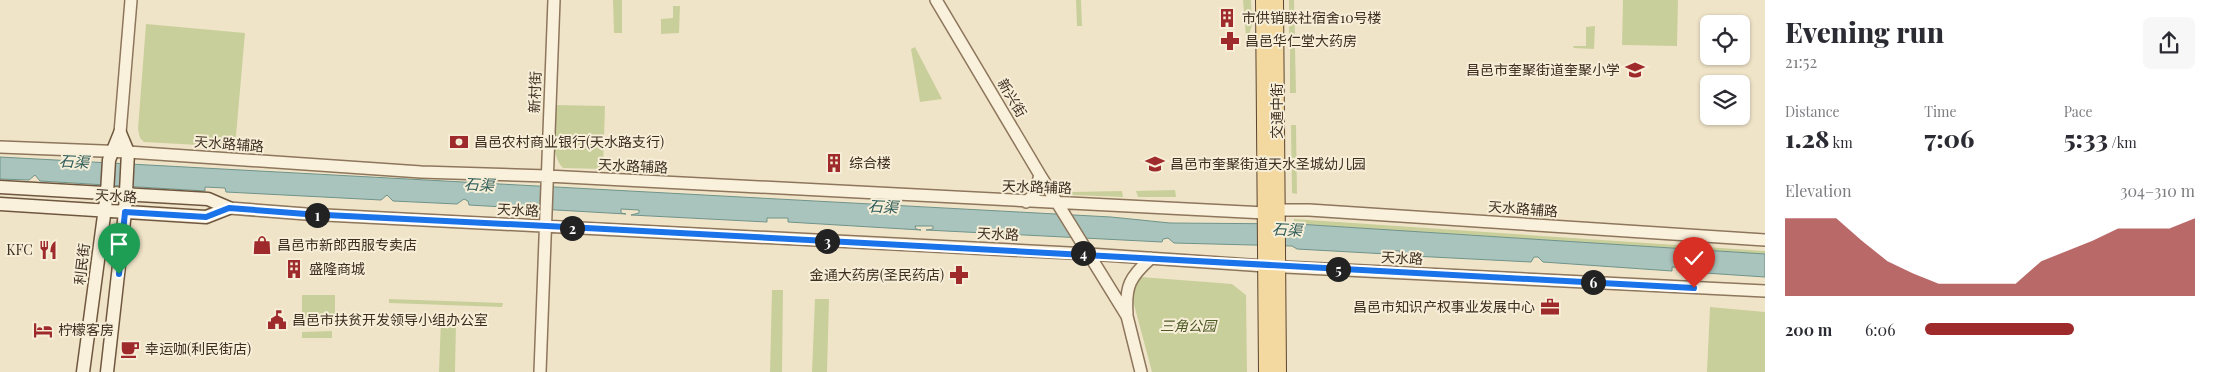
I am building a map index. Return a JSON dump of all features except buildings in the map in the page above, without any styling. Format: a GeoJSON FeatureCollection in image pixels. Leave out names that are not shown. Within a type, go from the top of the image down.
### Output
{"type":"FeatureCollection","features":[{"type":"Feature","properties":{"kind":"main road","name":"交通中街"},"geometry":{"type":"LineString","coordinates":[[1263,0],[1272,250],[1266,372]]}},
{"type":"Feature","properties":{"kind":"main road","name":"交通中街"},"geometry":{"type":"LineString","coordinates":[[1271,217],[1276,0]]}},
{"type":"Feature","properties":{"kind":"main road","name":"利民街"},"geometry":{"type":"LineString","coordinates":[[83,372],[110,156],[120,132]]}},
{"type":"Feature","properties":{"kind":"main road","name":"利民街"},"geometry":{"type":"LineString","coordinates":[[107,372],[125,212],[128,156],[120,132]]}},
{"type":"Feature","properties":{"kind":"main road","name":"天水路"},"geometry":{"type":"LineString","coordinates":[[0,187],[107,190],[208,199],[229,208]]}},
{"type":"Feature","properties":{"kind":"main road","name":"天水路"},"geometry":{"type":"LineString","coordinates":[[0,204],[206,217],[229,208]]}},
{"type":"Feature","properties":{"kind":"main road","name":"交通中街"},"geometry":{"type":"LineString","coordinates":[[1272,266],[1280,372]]}},
{"type":"Feature","properties":{"kind":"street","name":"利民街"},"geometry":{"type":"LineString","coordinates":[[120,132],[130,0]]}},
{"type":"Feature","properties":{"kind":"street","name":"新村街"},"geometry":{"type":"LineString","coordinates":[[544,226],[554,0]]}},
{"type":"Feature","properties":{"kind":"street","name":"新兴街"},"geometry":{"type":"LineString","coordinates":[[936,0],[1089,254]]}},
{"type":"Feature","properties":{"kind":"street","name":"天水路辅路"},"geometry":{"type":"LineString","coordinates":[[0,147],[110,156],[547,180],[1026,202],[1060,207],[1271,217],[1309,210],[1765,240]]}},
{"type":"Feature","properties":{"kind":"street"},"geometry":{"type":"LineString","coordinates":[[1026,202],[1034,195],[1040,175]]}},
{"type":"Feature","properties":{"kind":"street","name":"天水路"},"geometry":{"type":"LineString","coordinates":[[229,208],[306,214],[1765,291]]}},
{"type":"Feature","properties":{"kind":"street"},"geometry":{"type":"LineString","coordinates":[[540,372],[544,226]]}},
{"type":"Feature","properties":{"kind":"street"},"geometry":{"type":"LineString","coordinates":[[1089,254],[1127,316]]}},
{"type":"Feature","properties":{"kind":"street"},"geometry":{"type":"LineString","coordinates":[[1141,372],[1127,316],[1126,302],[1129,282],[1137,271],[1151,258]]}},
{"type":"Feature","properties":{"kind":"green space"},"geometry":{"type":"Polygon","coordinates":[[[613,0],[622,0],[622,33],[614,33],[613,0]]]}},
{"type":"Feature","properties":{"kind":"green space"},"geometry":{"type":"Polygon","coordinates":[[[1076,0],[1081,0],[1082,26],[1077,26],[1076,0]]]}},
{"type":"Feature","properties":{"kind":"green space"},"geometry":{"type":"Polygon","coordinates":[[[1243,0],[1251,0],[1252,25],[1249,35],[1246,36],[1243,0]]]}},
{"type":"Feature","properties":{"kind":"green space"},"geometry":{"type":"Polygon","coordinates":[[[1289,0],[1294,0],[1295,35],[1289,35],[1289,0]]]}},
{"type":"Feature","properties":{"kind":"green space"},"geometry":{"type":"Polygon","coordinates":[[[1623,0],[1678,0],[1677,46],[1622,45],[1623,0]]]}},
{"type":"Feature","properties":{"kind":"green space"},"geometry":{"type":"Polygon","coordinates":[[[673,6],[680,6],[679,33],[661,34],[661,19],[673,18],[673,6]]]}},
{"type":"Feature","properties":{"kind":"green space"},"geometry":{"type":"Polygon","coordinates":[[[146,24],[245,33],[235,147],[144,142],[140,138],[138,129],[146,24]]]}},
{"type":"Feature","properties":{"kind":"green space"},"geometry":{"type":"Polygon","coordinates":[[[1595,26],[1594,49],[1574,48],[1573,46],[1586,46],[1586,27],[1595,26]]]}},
{"type":"Feature","properties":{"kind":"green space"},"geometry":{"type":"Polygon","coordinates":[[[915,47],[942,99],[920,102],[911,49],[915,47]]]}},
{"type":"Feature","properties":{"kind":"green space"},"geometry":{"type":"Polygon","coordinates":[[[1290,47],[1295,47],[1296,93],[1290,93],[1290,47]]]}},
{"type":"Feature","properties":{"kind":"green space"},"geometry":{"type":"Polygon","coordinates":[[[556,105],[605,106],[603,169],[563,168],[556,155],[555,147],[556,105]]]}},
{"type":"Feature","properties":{"kind":"green space"},"geometry":{"type":"Polygon","coordinates":[[[1291,125],[1296,125],[1297,194],[1292,193],[1291,125]]]}},
{"type":"Feature","properties":{"kind":"green space"},"geometry":{"type":"Polygon","coordinates":[[[1175,190],[1176,197],[1138,197],[1136,191],[1175,190]]]}},
{"type":"Feature","properties":{"kind":"green space"},"geometry":{"type":"Polygon","coordinates":[[[1122,191],[1123,197],[1073,195],[1071,192],[1122,191]]]}},
{"type":"Feature","properties":{"kind":"green space"},"geometry":{"type":"Polygon","coordinates":[[[1294,219],[1765,251],[1765,254],[1293,224],[1294,219]]]}},
{"type":"Feature","properties":{"kind":"green space","name":"三角公园"},"geometry":{"type":"Polygon","coordinates":[[[1141,277],[1232,284],[1246,295],[1247,372],[1152,372],[1132,297],[1136,283],[1141,277]]]}},
{"type":"Feature","properties":{"kind":"green space"},"geometry":{"type":"Polygon","coordinates":[[[772,290],[783,290],[782,372],[770,372],[772,290]]]}},
{"type":"Feature","properties":{"kind":"green space"},"geometry":{"type":"Polygon","coordinates":[[[302,295],[335,295],[335,322],[302,321],[302,295]]]}},
{"type":"Feature","properties":{"kind":"green space"},"geometry":{"type":"Polygon","coordinates":[[[389,299],[503,303],[502,307],[389,303],[389,299]]]}},
{"type":"Feature","properties":{"kind":"green space"},"geometry":{"type":"Polygon","coordinates":[[[815,299],[829,299],[827,372],[812,372],[815,299]]]}},
{"type":"Feature","properties":{"kind":"green space"},"geometry":{"type":"Polygon","coordinates":[[[1710,307],[1765,312],[1765,372],[1707,372],[1710,307]]]}},
{"type":"Feature","properties":{"kind":"green space"},"geometry":{"type":"Polygon","coordinates":[[[441,319],[454,319],[456,323],[455,372],[439,372],[441,319]]]}},
{"type":"Feature","properties":{"kind":"green space"},"geometry":{"type":"Polygon","coordinates":[[[332,331],[332,338],[302,338],[302,332],[332,331]]]}},
{"type":"Feature","properties":{"kind":"water","name":"石渠"},"geometry":{"type":"Polygon","coordinates":[[[0,157],[1111,217],[1170,223],[1297,224],[1765,254],[1765,277],[1690,272],[1690,268],[1672,267],[1672,271],[1543,262],[1538,257],[1534,257],[1531,262],[1393,255],[1399,254],[1400,251],[1382,250],[1382,253],[1387,254],[1297,249],[1292,246],[1174,243],[1168,238],[1163,239],[1162,242],[926,230],[933,229],[933,226],[915,226],[916,229],[921,230],[788,222],[788,218],[767,218],[767,222],[631,215],[639,213],[639,210],[621,209],[621,213],[626,214],[469,205],[468,201],[464,199],[457,204],[393,201],[387,195],[381,200],[226,192],[225,188],[205,187],[205,191],[40,181],[35,175],[29,180],[0,179],[0,157]]]}},
{"type":"Feature","properties":{"kind":"place","name":"市供销联社宿舍10号楼"},"geometry":{"type":"Point","coordinates":[1227,18]}},
{"type":"Feature","properties":{"kind":"place","name":"昌邑华仁堂大药房"},"geometry":{"type":"Point","coordinates":[1230,41]}},
{"type":"Feature","properties":{"kind":"place","name":"昌邑市奎聚街道奎聚小学"},"geometry":{"type":"Point","coordinates":[1635,70]}},
{"type":"Feature","properties":{"kind":"place","name":"昌邑农村商业银行(天水路支行)"},"geometry":{"type":"Point","coordinates":[459,142]}},
{"type":"Feature","properties":{"kind":"place","name":"综合楼"},"geometry":{"type":"Point","coordinates":[834,163]}},
{"type":"Feature","properties":{"kind":"place","name":"昌邑市奎聚街道天水圣城幼儿园"},"geometry":{"type":"Point","coordinates":[1155,164]}},
{"type":"Feature","properties":{"kind":"place","name":"昌邑市新郎西服专卖店"},"geometry":{"type":"Point","coordinates":[262,245]}},
{"type":"Feature","properties":{"kind":"place","name":"KFC"},"geometry":{"type":"Point","coordinates":[48,250]}},
{"type":"Feature","properties":{"kind":"place","name":"盛隆商城"},"geometry":{"type":"Point","coordinates":[294,269]}},
{"type":"Feature","properties":{"kind":"place","name":"金通大药房(圣民药店)"},"geometry":{"type":"Point","coordinates":[959,275]}},
{"type":"Feature","properties":{"kind":"place","name":"昌邑市知识产权事业发展中心"},"geometry":{"type":"Point","coordinates":[1550,307]}},
{"type":"Feature","properties":{"kind":"place","name":"昌邑市扶贫开发领导小组办公室"},"geometry":{"type":"Point","coordinates":[277,320]}},
{"type":"Feature","properties":{"kind":"place","name":"柠檬客房"},"geometry":{"type":"Point","coordinates":[43,330]}},
{"type":"Feature","properties":{"kind":"place","name":"幸运咖(利民街店)"},"geometry":{"type":"Point","coordinates":[130,349]}},
{"type":"Feature","properties":{"kind":"route"},"geometry":{"type":"LineString","coordinates":[[119,274],[125,212],[206,217],[229,208],[306,214],[1089,254],[1265,266],[1694,288]]}}]}
